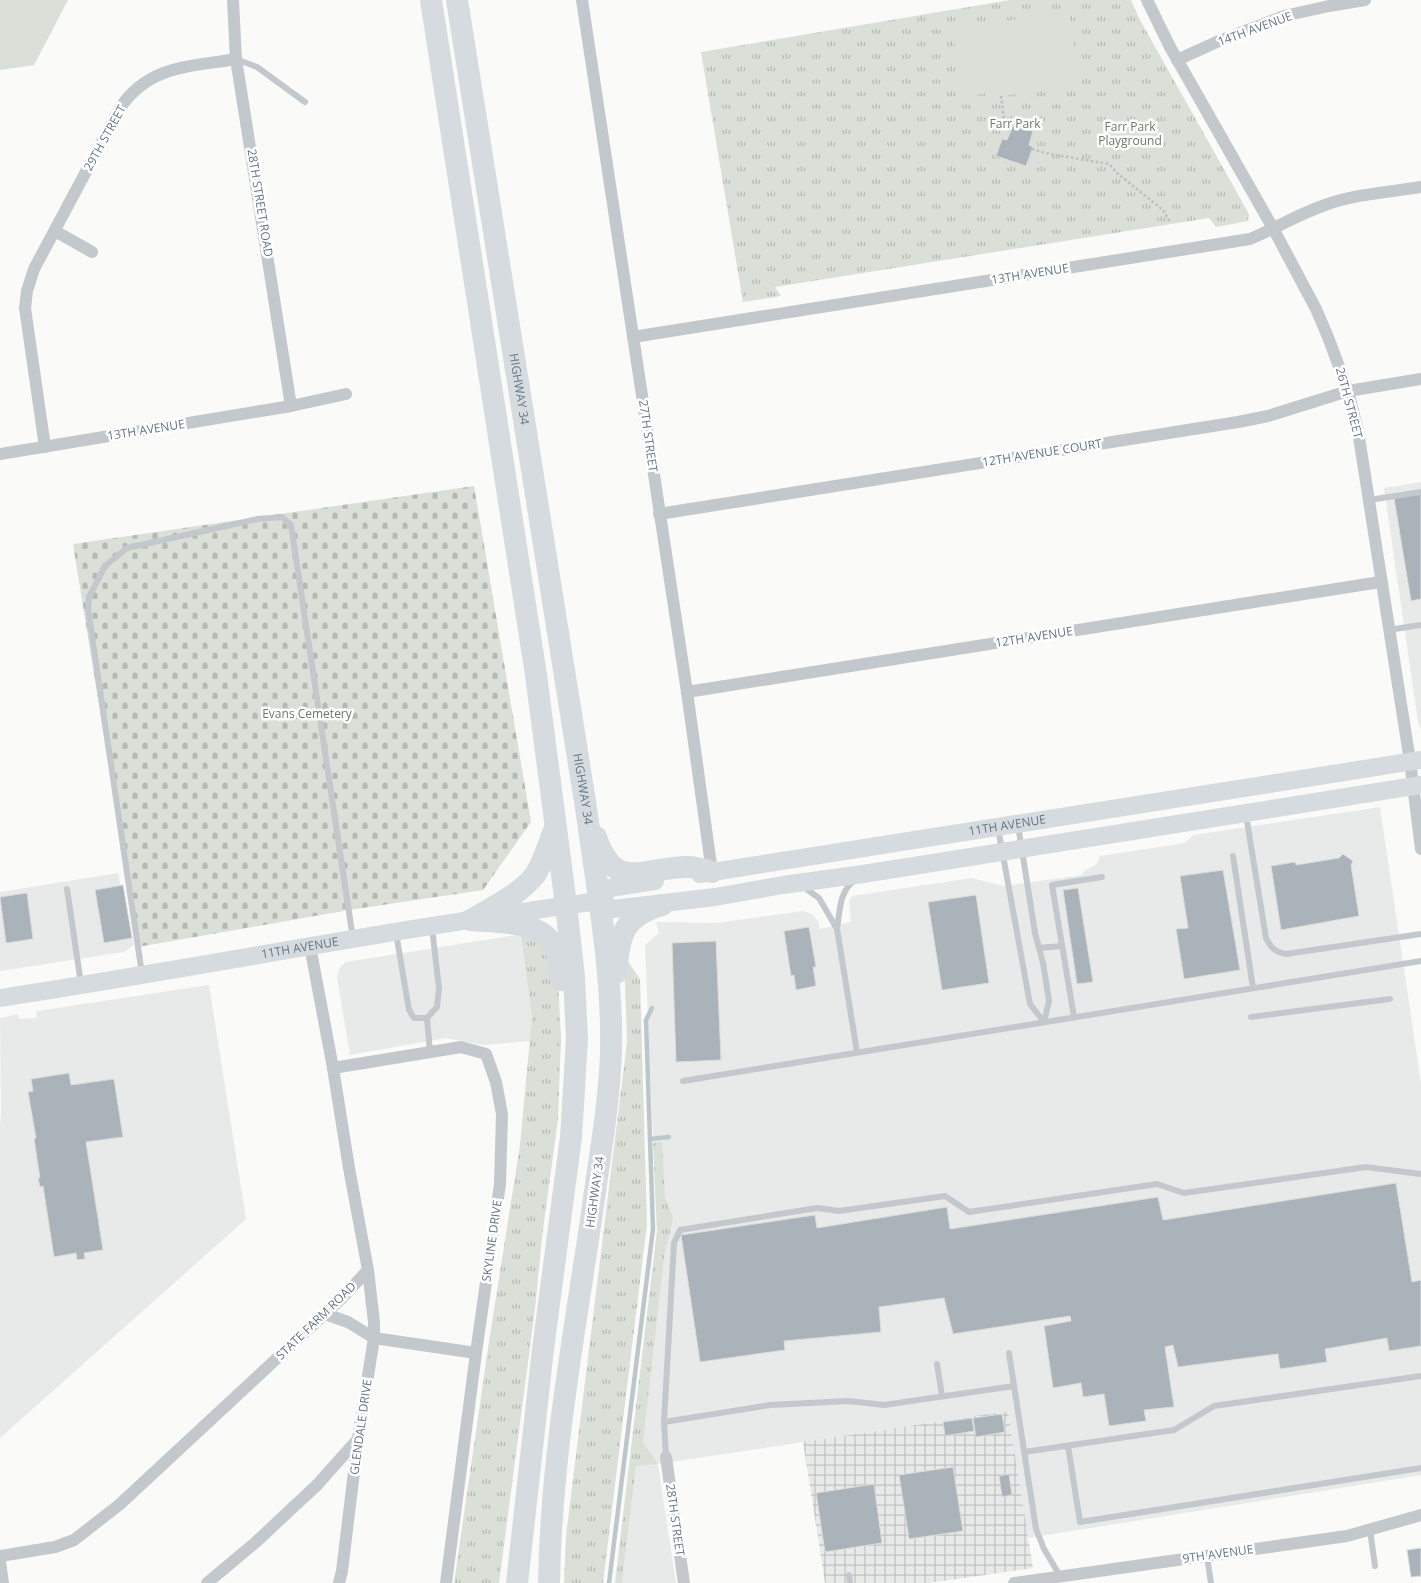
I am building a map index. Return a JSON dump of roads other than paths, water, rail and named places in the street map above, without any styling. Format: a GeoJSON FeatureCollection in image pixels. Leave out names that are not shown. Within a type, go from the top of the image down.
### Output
{"type":"FeatureCollection","features":[{"type":"Feature","properties":{"kind":"highway"},"geometry":{"type":"LineString","coordinates":[[431,0],[536,675],[574,977],[577,1039],[571,1138],[543,1349],[518,1580]]}},
{"type":"Feature","properties":{"kind":"highway","name":"HIGHWAY 34"},"geometry":{"type":"LineString","coordinates":[[457,0],[586,808],[599,901],[611,1024],[611,1055],[605,1118],[564,1400],[553,1501],[549,1583]]}},
{"type":"Feature","properties":{"kind":"highway"},"geometry":{"type":"LineString","coordinates":[[586,808],[601,851],[607,861],[615,868],[631,875],[690,867],[712,872]]}},
{"type":"Feature","properties":{"kind":"highway"},"geometry":{"type":"LineString","coordinates":[[471,920],[518,892],[534,875],[541,864],[556,827]]}},
{"type":"Feature","properties":{"kind":"highway"},"geometry":{"type":"LineString","coordinates":[[611,1024],[618,950],[624,929],[632,918],[646,909],[662,905]]}},
{"type":"Feature","properties":{"kind":"highway"},"geometry":{"type":"LineString","coordinates":[[471,920],[520,925],[531,928],[542,932],[552,943],[558,956],[564,1005],[566,1050],[574,1095]]}},
{"type":"Feature","properties":{"kind":"main road","name":"11TH AVENUE"},"geometry":{"type":"LineString","coordinates":[[599,901],[610,888],[1415,760]]}},
{"type":"Feature","properties":{"kind":"main road","name":"11TH AVENUE"},"geometry":{"type":"LineString","coordinates":[[0,998],[566,905],[599,901],[614,910],[662,905],[1417,786]]}},
{"type":"Feature","properties":{"kind":"street","name":"28TH STREET ROAD"},"geometry":{"type":"LineString","coordinates":[[233,0],[236,59],[292,406]]}},
{"type":"Feature","properties":{"kind":"street","name":"27TH STREET"},"geometry":{"type":"LineString","coordinates":[[582,0],[687,692],[712,872]]}},
{"type":"Feature","properties":{"kind":"street","name":"26TH STREET"},"geometry":{"type":"LineString","coordinates":[[1147,0],[1177,60],[1274,230],[1316,309],[1348,391],[1358,431],[1388,630],[1415,760],[1421,849]]}},
{"type":"Feature","properties":{"kind":"street","name":"14TH AVENUE"},"geometry":{"type":"LineString","coordinates":[[1177,60],[1219,41],[1284,16],[1365,0]]}},
{"type":"Feature","properties":{"kind":"street","name":"29TH STREET"},"geometry":{"type":"LineString","coordinates":[[45,447],[25,308],[27,291],[34,270],[128,95],[149,78],[167,71],[236,59]]}},
{"type":"Feature","properties":{"kind":"street","name":"13TH AVENUE"},"geometry":{"type":"LineString","coordinates":[[633,337],[1250,239],[1274,230],[1300,215],[1327,204],[1421,187]]}},
{"type":"Feature","properties":{"kind":"street"},"geometry":{"type":"LineString","coordinates":[[55,230],[92,252]]}},
{"type":"Feature","properties":{"kind":"street","name":"12TH AVENUE COURT"},"geometry":{"type":"LineString","coordinates":[[659,514],[1238,422],[1268,416],[1348,391],[1421,379]]}},
{"type":"Feature","properties":{"kind":"street","name":"13TH AVENUE"},"geometry":{"type":"LineString","coordinates":[[0,454],[292,406],[346,394]]}},
{"type":"Feature","properties":{"kind":"street","name":"12TH AVENUE"},"geometry":{"type":"LineString","coordinates":[[687,692],[1380,582]]}},
{"type":"Feature","properties":{"kind":"street"},"geometry":{"type":"LineString","coordinates":[[310,946],[368,1270]]}},
{"type":"Feature","properties":{"kind":"street","name":"SKYLINE DRIVE"},"geometry":{"type":"LineString","coordinates":[[333,1068],[461,1047],[486,1054],[496,1082],[502,1114],[500,1184],[446,1583]]}},
{"type":"Feature","properties":{"kind":"street","name":"STATE FARM ROAD"},"geometry":{"type":"LineString","coordinates":[[0,1556],[55,1547],[74,1540],[119,1504],[325,1314],[368,1270]]}},
{"type":"Feature","properties":{"kind":"street","name":"GLENDALE DRIVE"},"geometry":{"type":"LineString","coordinates":[[339,1583],[358,1439],[374,1338],[368,1270]]}},
{"type":"Feature","properties":{"kind":"street"},"geometry":{"type":"LineString","coordinates":[[325,1314],[348,1322],[374,1338],[476,1353]]}},
{"type":"Feature","properties":{"kind":"street"},"geometry":{"type":"LineString","coordinates":[[207,1583],[256,1542],[317,1485],[358,1439]]}},
{"type":"Feature","properties":{"kind":"street","name":"28TH STREET"},"geometry":{"type":"LineString","coordinates":[[666,1457],[684,1583]]}},
{"type":"Feature","properties":{"kind":"street","name":"9TH AVENUE"},"geometry":{"type":"LineString","coordinates":[[1014,1583],[1060,1580],[1347,1536],[1421,1515]]}},
{"type":"Feature","properties":{"kind":"street"},"geometry":{"type":"LineString","coordinates":[[0,1562],[4,1583]]}},
{"type":"Feature","properties":{"kind":"lane"},"geometry":{"type":"LineString","coordinates":[[236,59],[257,67],[305,102]]}},
{"type":"Feature","properties":{"kind":"lane"},"geometry":{"type":"LineString","coordinates":[[1369,500],[1421,492]]}},
{"type":"Feature","properties":{"kind":"lane"},"geometry":{"type":"LineString","coordinates":[[143,976],[88,610],[89,597],[106,566],[127,548],[258,519],[282,518],[291,525],[353,939]]}},
{"type":"Feature","properties":{"kind":"lane"},"geometry":{"type":"LineString","coordinates":[[1388,630],[1421,626]]}},
{"type":"Feature","properties":{"kind":"lane"},"geometry":{"type":"LineString","coordinates":[[1246,812],[1266,938],[1271,948],[1286,954],[1421,934]]}},
{"type":"Feature","properties":{"kind":"lane"},"geometry":{"type":"LineString","coordinates":[[1018,823],[1035,934],[1043,964],[1049,1001],[1044,1022]]}},
{"type":"Feature","properties":{"kind":"lane"},"geometry":{"type":"LineString","coordinates":[[998,826],[1030,1004],[1044,1022]]}},
{"type":"Feature","properties":{"kind":"lane"},"geometry":{"type":"LineString","coordinates":[[1233,856],[1253,988]]}},
{"type":"Feature","properties":{"kind":"lane"},"geometry":{"type":"LineString","coordinates":[[857,1052],[837,928],[842,896],[849,884],[863,874]]}},
{"type":"Feature","properties":{"kind":"lane"},"geometry":{"type":"LineString","coordinates":[[1074,1017],[1052,885],[1102,877]]}},
{"type":"Feature","properties":{"kind":"lane"},"geometry":{"type":"LineString","coordinates":[[783,885],[803,886],[812,892],[822,903],[837,928]]}},
{"type":"Feature","properties":{"kind":"lane"},"geometry":{"type":"LineString","coordinates":[[67,889],[81,985]]}},
{"type":"Feature","properties":{"kind":"lane"},"geometry":{"type":"LineString","coordinates":[[430,1052],[427,1018],[437,1007],[439,988],[432,926]]}},
{"type":"Feature","properties":{"kind":"lane"},"geometry":{"type":"LineString","coordinates":[[396,932],[409,1010],[414,1018],[427,1018]]}},
{"type":"Feature","properties":{"kind":"lane"},"geometry":{"type":"LineString","coordinates":[[1039,948],[1062,946]]}},
{"type":"Feature","properties":{"kind":"lane"},"geometry":{"type":"LineString","coordinates":[[683,1080],[1421,961]]}},
{"type":"Feature","properties":{"kind":"lane"},"geometry":{"type":"LineString","coordinates":[[1251,1017],[1390,999]]}},
{"type":"Feature","properties":{"kind":"lane"},"geometry":{"type":"LineString","coordinates":[[666,1457],[664,1422],[674,1243],[680,1230],[817,1208],[839,1212],[945,1196],[969,1212],[1157,1184],[1184,1193],[1366,1167],[1421,1174]]}},
{"type":"Feature","properties":{"kind":"lane"},"geometry":{"type":"LineString","coordinates":[[1009,1353],[1036,1529],[1060,1580]]}},
{"type":"Feature","properties":{"kind":"lane"},"geometry":{"type":"LineString","coordinates":[[937,1364],[942,1396]]}},
{"type":"Feature","properties":{"kind":"lane"},"geometry":{"type":"LineString","coordinates":[[1024,1452],[1174,1430],[1214,1406],[1421,1376]]}},
{"type":"Feature","properties":{"kind":"lane"},"geometry":{"type":"LineString","coordinates":[[664,1422],[770,1405],[848,1401],[884,1404],[1014,1386]]}},
{"type":"Feature","properties":{"kind":"lane"},"geometry":{"type":"LineString","coordinates":[[1068,1446],[1080,1522],[1421,1468]]}},
{"type":"Feature","properties":{"kind":"lane"},"geometry":{"type":"LineString","coordinates":[[1370,1530],[1375,1566]]}},
{"type":"Feature","properties":{"kind":"lane"},"geometry":{"type":"LineString","coordinates":[[1207,1556],[1211,1583]]}},
{"type":"Feature","properties":{"kind":"lane"},"geometry":{"type":"LineString","coordinates":[[849,1575],[850,1583]]}},
{"type":"Feature","properties":{"kind":"waterway"},"geometry":{"type":"LineString","coordinates":[[609,1583],[653,1229],[646,1020],[652,1008]]}},
{"type":"Feature","properties":{"kind":"waterway"},"geometry":{"type":"LineString","coordinates":[[650,1139],[669,1137]]}},
{"type":"Feature","properties":{"kind":"park label","name":"Farr Park"},"geometry":{"type":"Point","coordinates":[1015,124]}},
{"type":"Feature","properties":{"kind":"park label","name":"Farr Park Playground"},"geometry":{"type":"Point","coordinates":[1130,134]}},
{"type":"Feature","properties":{"kind":"park label","name":"Evans Cemetery"},"geometry":{"type":"Point","coordinates":[307,714]}}]}
